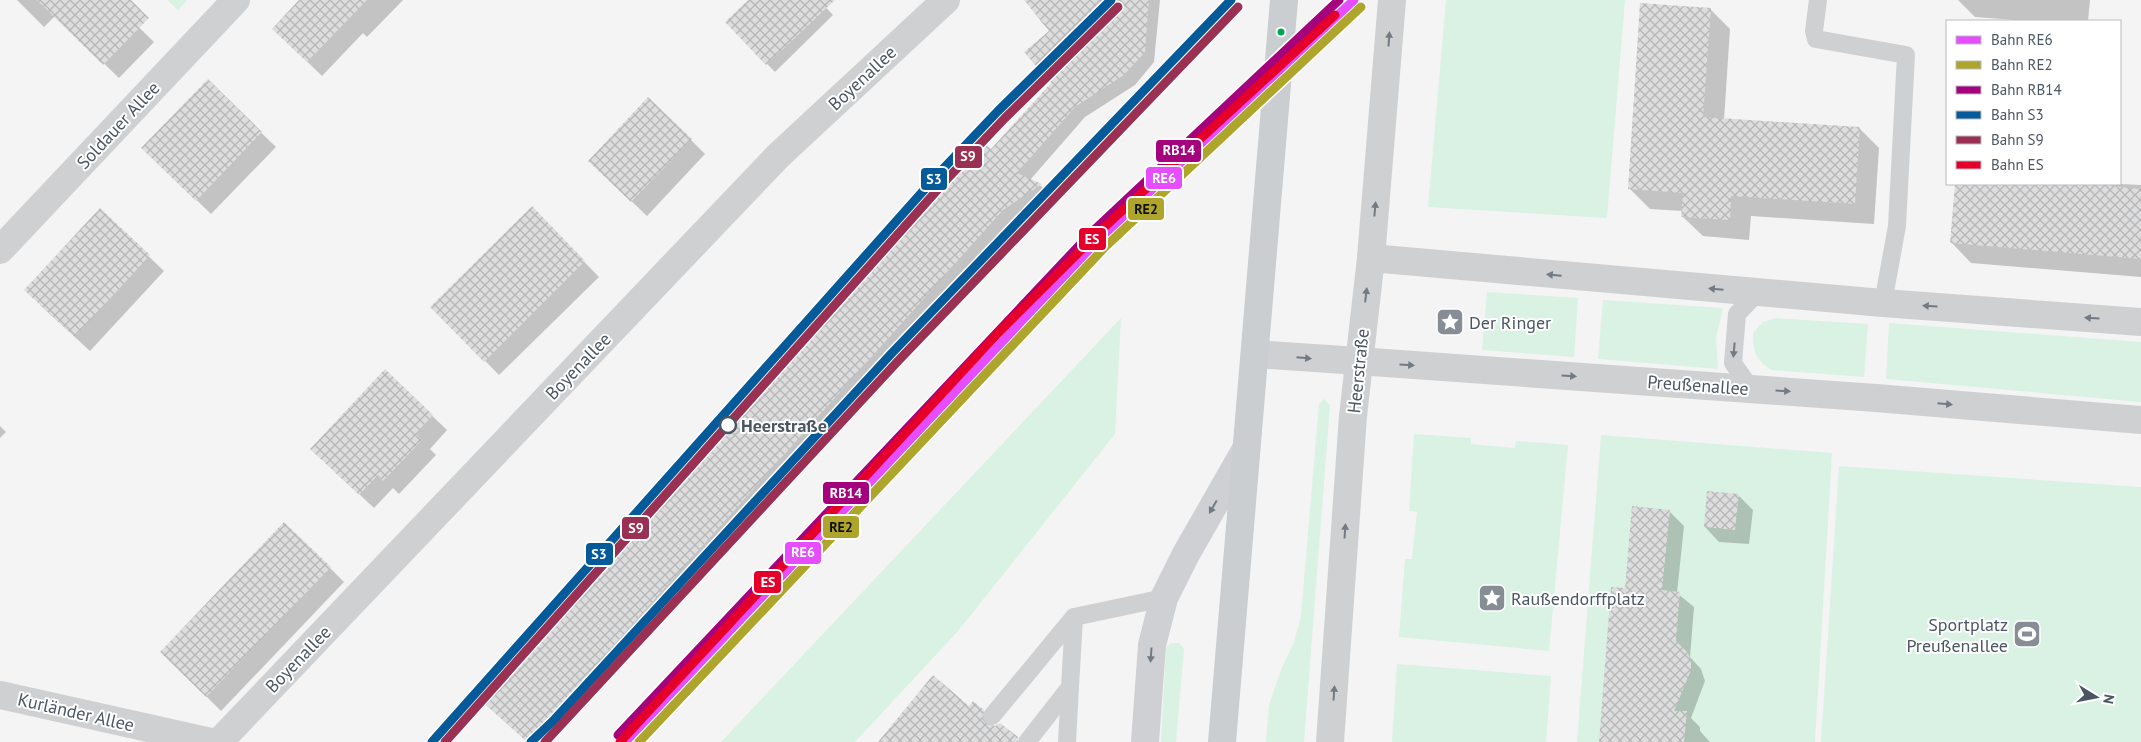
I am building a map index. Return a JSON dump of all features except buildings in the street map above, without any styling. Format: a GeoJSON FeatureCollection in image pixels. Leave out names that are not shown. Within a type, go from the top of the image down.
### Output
{"type":"FeatureCollection","features":[{"type":"Feature","properties":{"kind":"main road"},"geometry":{"type":"LineString","coordinates":[[1222,742],[1284,0]]}},
{"type":"Feature","properties":{"kind":"main road"},"geometry":{"type":"LineString","coordinates":[[1145,742],[1152,645],[1164,598],[1186,554],[1246,449]]}},
{"type":"Feature","properties":{"kind":"street","name":"Soldauer Allee"},"geometry":{"type":"LineString","coordinates":[[0,250],[236,0]]}},
{"type":"Feature","properties":{"kind":"street","name":"Boyenallee"},"geometry":{"type":"LineString","coordinates":[[219,742],[778,156],[946,0]]}},
{"type":"Feature","properties":{"kind":"street","name":"Heerstraße"},"geometry":{"type":"LineString","coordinates":[[1330,742],[1358,361],[1371,258],[1392,0]]}},
{"type":"Feature","properties":{"kind":"street"},"geometry":{"type":"LineString","coordinates":[[1371,258],[1883,303],[2141,322]]}},
{"type":"Feature","properties":{"kind":"street","name":"Preußenallee"},"geometry":{"type":"LineString","coordinates":[[1255,354],[1751,389],[2141,420]]}},
{"type":"Feature","properties":{"kind":"street","name":"Kurländer Allee"},"geometry":{"type":"LineString","coordinates":[[0,695],[211,742]]}},
{"type":"Feature","properties":{"kind":"lane"},"geometry":{"type":"LineString","coordinates":[[1818,0],[1814,31],[1816,39],[1906,55],[1897,226],[1883,303]]}},
{"type":"Feature","properties":{"kind":"lane"},"geometry":{"type":"LineString","coordinates":[[1751,389],[1733,363],[1737,314],[1758,292]]}},
{"type":"Feature","properties":{"kind":"lane"},"geometry":{"type":"LineString","coordinates":[[992,716],[1074,617],[1164,598]]}},
{"type":"Feature","properties":{"kind":"lane"},"geometry":{"type":"LineString","coordinates":[[1067,742],[1074,617]]}},
{"type":"Feature","properties":{"kind":"lane"},"geometry":{"type":"LineString","coordinates":[[1027,742],[1070,687]]}},
{"type":"Feature","properties":{"kind":"green space"},"geometry":{"type":"Polygon","coordinates":[[[167,0],[187,0],[178,10],[167,0]]]}},
{"type":"Feature","properties":{"kind":"green space"},"geometry":{"type":"Polygon","coordinates":[[[1446,0],[1625,0],[1607,218],[1428,207],[1446,0]]]}},
{"type":"Feature","properties":{"kind":"green space"},"geometry":{"type":"Polygon","coordinates":[[[1487,292],[1578,298],[1574,357],[1482,350],[1487,292]]]}},
{"type":"Feature","properties":{"kind":"green space"},"geometry":{"type":"Polygon","coordinates":[[[1603,300],[1723,308],[1716,338],[1718,369],[1598,359],[1603,300]]]}},
{"type":"Feature","properties":{"kind":"green space"},"geometry":{"type":"Polygon","coordinates":[[[1121,318],[1115,434],[958,631],[855,742],[721,742],[1121,318]]]}},
{"type":"Feature","properties":{"kind":"green space"},"geometry":{"type":"Polygon","coordinates":[[[1776,318],[1868,324],[1864,377],[1771,370],[1761,362],[1756,354],[1753,333],[1763,322],[1776,318]]]}},
{"type":"Feature","properties":{"kind":"green space"},"geometry":{"type":"Polygon","coordinates":[[[1889,323],[2141,342],[2141,402],[1886,379],[1889,323]]]}},
{"type":"Feature","properties":{"kind":"green space"},"geometry":{"type":"Polygon","coordinates":[[[1324,399],[1330,405],[1304,742],[1266,742],[1269,705],[1281,670],[1294,642],[1301,616],[1319,404],[1324,399]]]}},
{"type":"Feature","properties":{"kind":"green space"},"geometry":{"type":"Polygon","coordinates":[[[1414,434],[1471,438],[1471,444],[1515,448],[1516,441],[1568,445],[1549,651],[1399,637],[1405,559],[1412,559],[1417,512],[1409,511],[1414,434]]]}},
{"type":"Feature","properties":{"kind":"green space"},"geometry":{"type":"Polygon","coordinates":[[[1601,435],[1832,453],[1815,742],[1577,742],[1601,435]]]}},
{"type":"Feature","properties":{"kind":"green space","name":"Sportplatz Preußenallee"},"geometry":{"type":"Polygon","coordinates":[[[1839,466],[2141,487],[2141,742],[1821,742],[1839,466]]]}},
{"type":"Feature","properties":{"kind":"green space"},"geometry":{"type":"Polygon","coordinates":[[[1171,643],[1179,643],[1184,649],[1176,742],[1161,742],[1166,648],[1171,643]]]}},
{"type":"Feature","properties":{"kind":"green space"},"geometry":{"type":"Polygon","coordinates":[[[1397,664],[1551,676],[1546,742],[1392,742],[1397,664]]]}},
{"type":"Feature","properties":{"kind":"rail line","name":"S3"},"geometry":{"type":"LineString","coordinates":[[432,742],[941,171],[998,111],[1111,0]]}},
{"type":"Feature","properties":{"kind":"rail line","name":"S3"},"geometry":{"type":"LineString","coordinates":[[531,742],[553,721],[891,354],[1231,0]]}},
{"type":"Feature","properties":{"kind":"rail line","name":"RB14"},"geometry":{"type":"LineString","coordinates":[[618,735],[1091,233],[1339,0]]}},
{"type":"Feature","properties":{"kind":"rail line","name":"RE6"},"geometry":{"type":"LineString","coordinates":[[625,742],[1098,240],[1354,0]]}},
{"type":"Feature","properties":{"kind":"rail line","name":"S9"},"geometry":{"type":"LineString","coordinates":[[445,742],[948,178],[1005,118],[1118,7]]}},
{"type":"Feature","properties":{"kind":"rail line","name":"S9"},"geometry":{"type":"LineString","coordinates":[[545,742],[898,361],[1238,7]]}},
{"type":"Feature","properties":{"kind":"rail line","name":"RE2"},"geometry":{"type":"LineString","coordinates":[[639,742],[1105,247],[1361,7]]}},
{"type":"Feature","properties":{"kind":"rail line","name":"ES"},"geometry":{"type":"LineString","coordinates":[[620,742],[998,333],[1099,232],[1335,15]]}},
{"type":"Feature","properties":{"kind":"place","name":"Der Ringer"},"geometry":{"type":"Point","coordinates":[1450,322]}},
{"type":"Feature","properties":{"kind":"place","name":"Heerstraße"},"geometry":{"type":"Point","coordinates":[728,425]}},
{"type":"Feature","properties":{"kind":"place","name":"Raußendorffplatz"},"geometry":{"type":"Point","coordinates":[1492,598]}},
{"type":"Feature","properties":{"kind":"place","name":"Sportplatz Preußenallee"},"geometry":{"type":"Point","coordinates":[2027,634]}}]}
